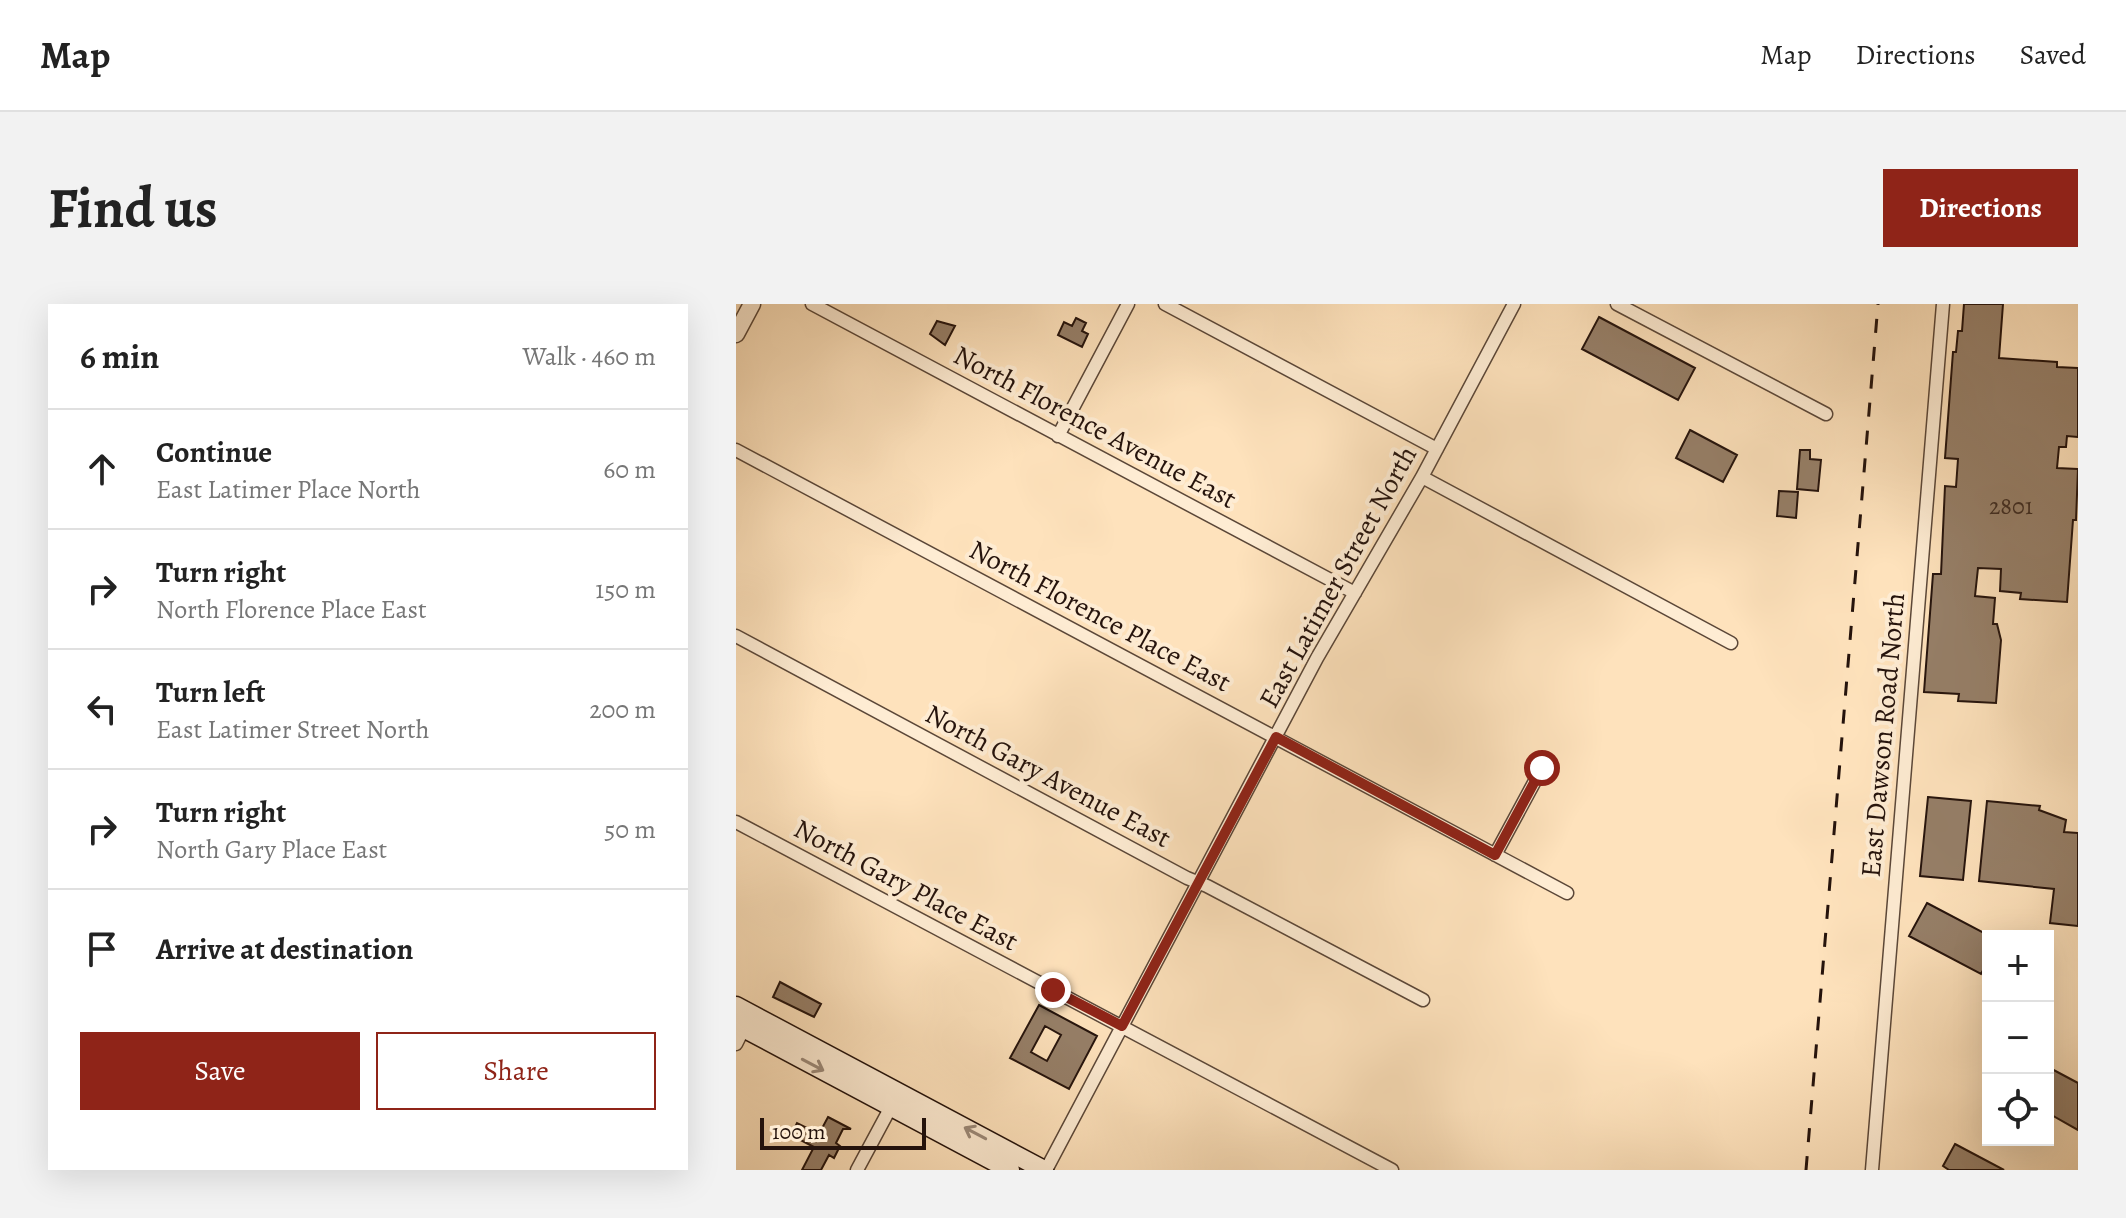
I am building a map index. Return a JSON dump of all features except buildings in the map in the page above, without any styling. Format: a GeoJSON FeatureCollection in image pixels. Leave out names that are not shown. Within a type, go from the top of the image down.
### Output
{"type":"FeatureCollection","features":[{"type":"Feature","properties":{"kind":"main road"},"geometry":{"type":"LineString","coordinates":[[741,1023],[1045,1170]]}},
{"type":"Feature","properties":{"kind":"main road"},"geometry":{"type":"LineString","coordinates":[[895,1100],[1010,1170]]}},
{"type":"Feature","properties":{"kind":"street"},"geometry":{"type":"LineString","coordinates":[[736,334],[752,304]]}},
{"type":"Feature","properties":{"kind":"street","name":"North Florence Avenue East"},"geometry":{"type":"LineString","coordinates":[[812,304],[1355,593]]}},
{"type":"Feature","properties":{"kind":"street"},"geometry":{"type":"LineString","coordinates":[[1058,436],[1128,304]]}},
{"type":"Feature","properties":{"kind":"street"},"geometry":{"type":"LineString","coordinates":[[1165,304],[1437,449]]}},
{"type":"Feature","properties":{"kind":"street"},"geometry":{"type":"LineString","coordinates":[[1617,304],[1826,414]]}},
{"type":"Feature","properties":{"kind":"street","name":"East Dawson Road North"},"geometry":{"type":"LineString","coordinates":[[1872,1170],[1943,304]]}},
{"type":"Feature","properties":{"kind":"street","name":"East Latimer Street North"},"geometry":{"type":"LineString","coordinates":[[1045,1170],[1276,737],[1422,477],[1508,306]]}},
{"type":"Feature","properties":{"kind":"street","name":"North Florence Place East"},"geometry":{"type":"LineString","coordinates":[[736,450],[1567,893]]}},
{"type":"Feature","properties":{"kind":"street"},"geometry":{"type":"LineString","coordinates":[[1422,477],[1731,643]]}},
{"type":"Feature","properties":{"kind":"street","name":"North Gary Avenue East"},"geometry":{"type":"LineString","coordinates":[[736,636],[1423,1000]]}},
{"type":"Feature","properties":{"kind":"street"},"geometry":{"type":"LineString","coordinates":[[1495,855],[1542,768]]}},
{"type":"Feature","properties":{"kind":"street","name":"North Gary Place East"},"geometry":{"type":"LineString","coordinates":[[736,822],[1392,1170]]}},
{"type":"Feature","properties":{"kind":"street"},"geometry":{"type":"LineString","coordinates":[[857,1170],[895,1100]]}},
{"type":"Feature","properties":{"kind":"railway"},"geometry":{"type":"LineString","coordinates":[[1806,1170],[1878,304]]}},
{"type":"Feature","properties":{"kind":"route"},"geometry":{"type":"LineString","coordinates":[[1053,990],[1122,1026],[1276,737],[1495,855],[1542,768]]}}]}
